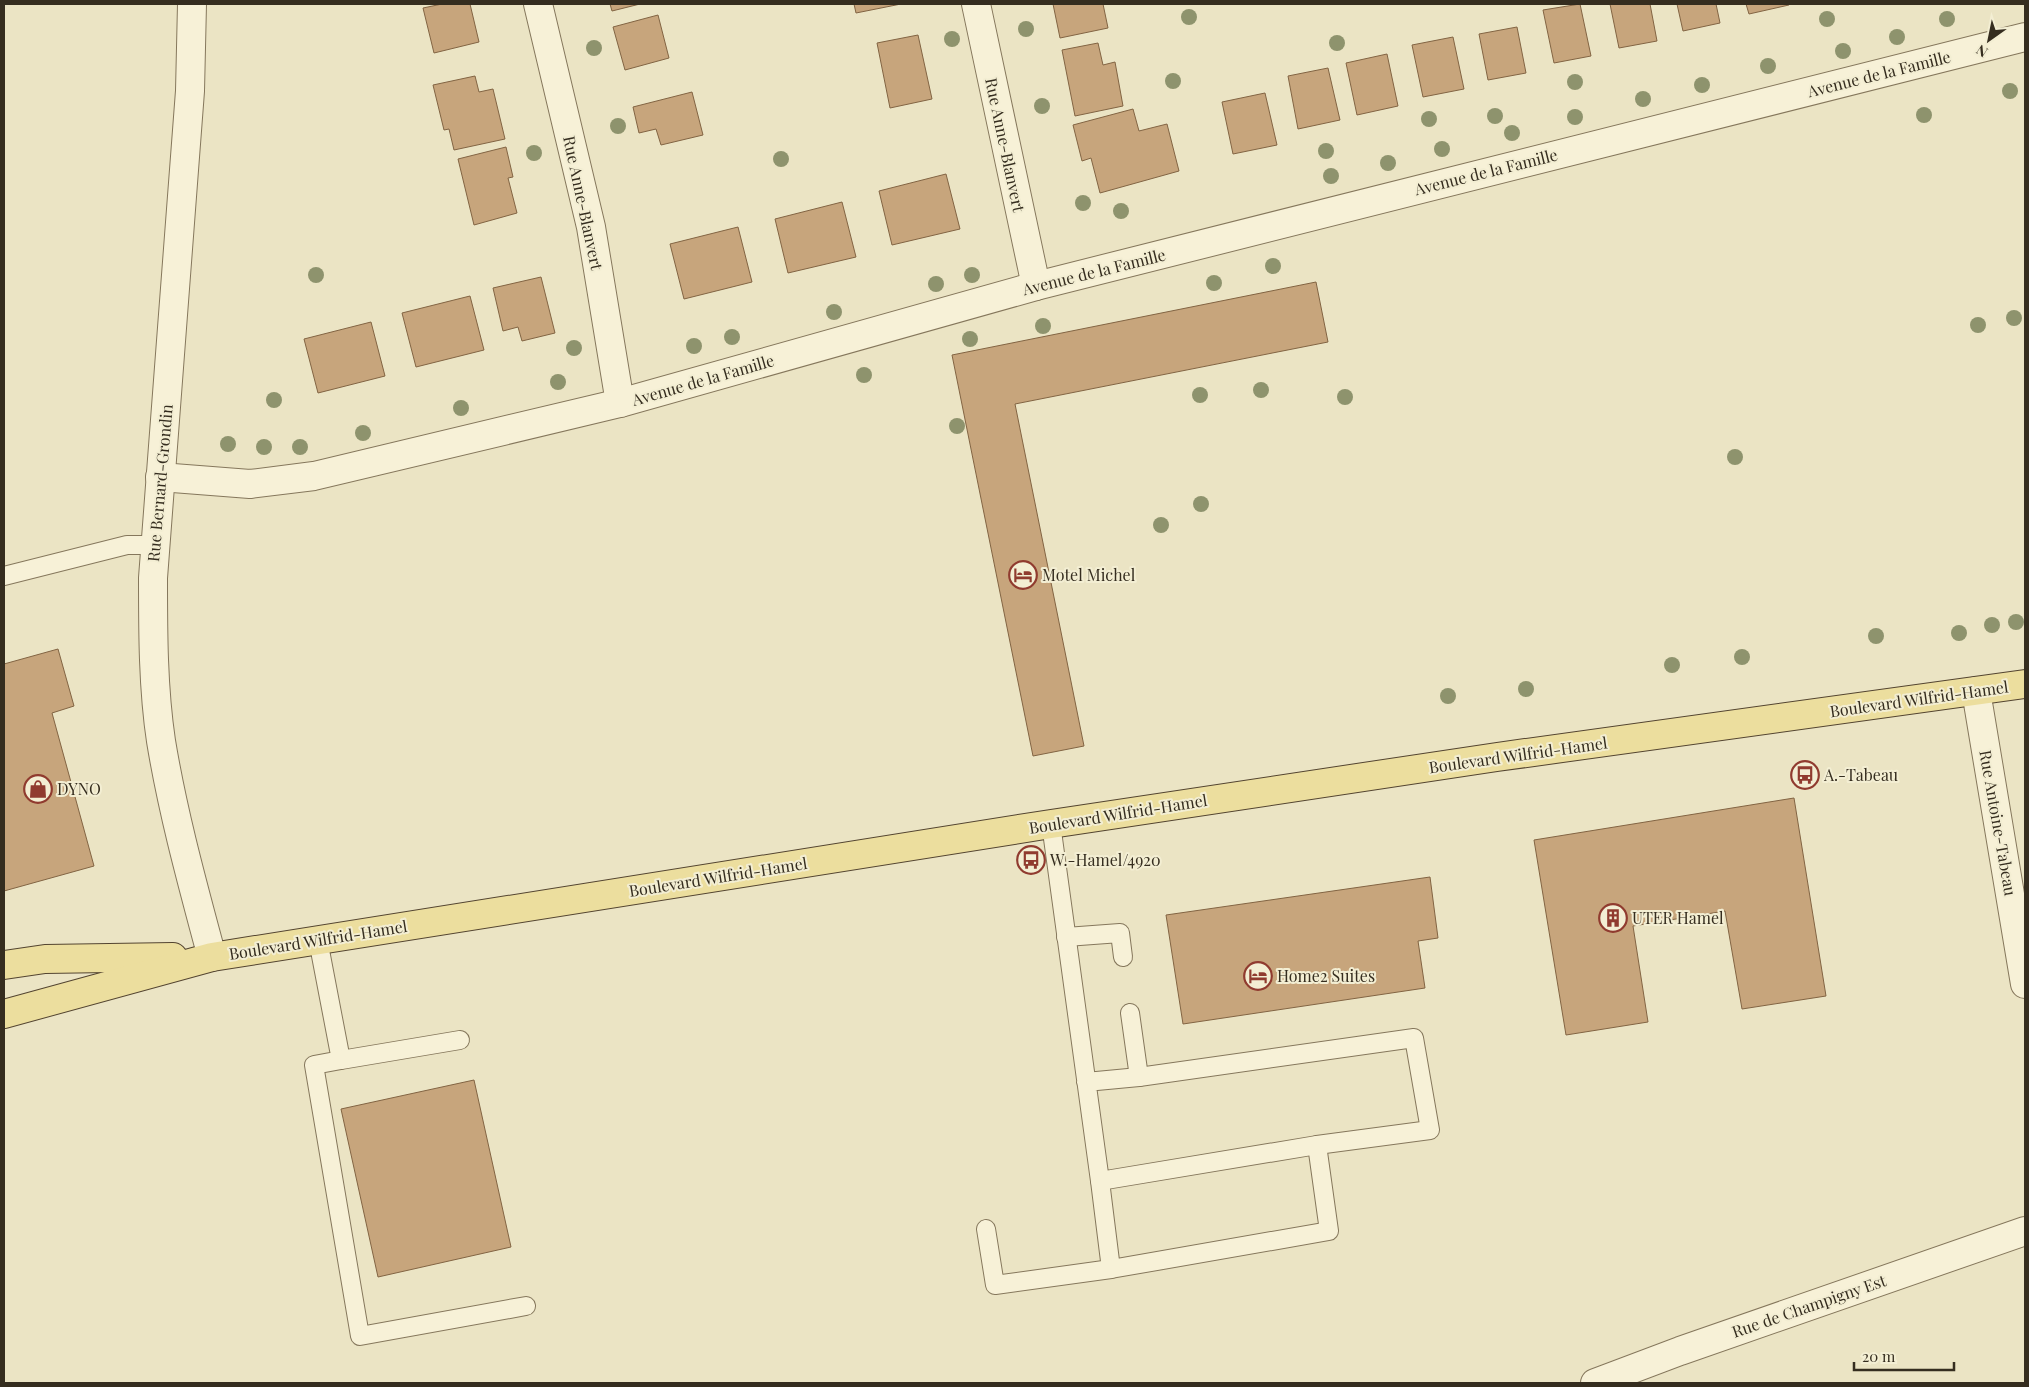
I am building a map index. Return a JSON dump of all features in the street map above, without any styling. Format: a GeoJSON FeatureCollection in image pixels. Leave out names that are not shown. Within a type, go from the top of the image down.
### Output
{"type":"FeatureCollection","features":[{"type":"Feature","properties":{"kind":"main road","name":"Boulevard Wilfrid-Hamel"},"geometry":{"type":"LineString","coordinates":[[4,1014],[212,957],[1051,824],[1496,757],[2025,684]]}},
{"type":"Feature","properties":{"kind":"main road","name":"Boulevard Wilfrid-Hamel"},"geometry":{"type":"LineString","coordinates":[[4,965],[45,959],[212,957]]}},
{"type":"Feature","properties":{"kind":"street","name":"Rue Bernard-Grondin"},"geometry":{"type":"LineString","coordinates":[[192,4],[190,91],[155,545],[153,634],[161,740],[191,880],[212,957]]}},
{"type":"Feature","properties":{"kind":"street","name":"Rue Anne-Blanvert"},"geometry":{"type":"LineString","coordinates":[[538,4],[591,227],[620,403]]}},
{"type":"Feature","properties":{"kind":"street","name":"Rue Anne-Blanvert"},"geometry":{"type":"LineString","coordinates":[[976,4],[1036,286]]}},
{"type":"Feature","properties":{"kind":"street","name":"Avenue de la Famille"},"geometry":{"type":"LineString","coordinates":[[160,477],[250,484],[314,476],[620,403],[1036,286],[2025,37]]}},
{"type":"Feature","properties":{"kind":"street","name":"Rue Antoine-Tabeau"},"geometry":{"type":"LineString","coordinates":[[1976,692],[2025,984]]}},
{"type":"Feature","properties":{"kind":"street","name":"Rue de Champigny Est"},"geometry":{"type":"LineString","coordinates":[[1594,1383],[1680,1351],[2025,1231]]}},
{"type":"Feature","properties":{"kind":"lane"},"geometry":{"type":"LineString","coordinates":[[4,576],[127,545],[155,545]]}},
{"type":"Feature","properties":{"kind":"lane"},"geometry":{"type":"LineString","coordinates":[[1051,824],[1111,1269]]}},
{"type":"Feature","properties":{"kind":"lane"},"geometry":{"type":"LineString","coordinates":[[1066,937],[1120,933],[1123,957]]}},
{"type":"Feature","properties":{"kind":"lane"},"geometry":{"type":"LineString","coordinates":[[318,940],[341,1060]]}},
{"type":"Feature","properties":{"kind":"lane"},"geometry":{"type":"LineString","coordinates":[[1130,1013],[1139,1077]]}},
{"type":"Feature","properties":{"kind":"lane"},"geometry":{"type":"LineString","coordinates":[[1086,1082],[1139,1077],[1414,1038],[1430,1130],[1317,1145],[1100,1181]]}},
{"type":"Feature","properties":{"kind":"lane"},"geometry":{"type":"LineString","coordinates":[[460,1040],[314,1065],[360,1336],[526,1306]]}},
{"type":"Feature","properties":{"kind":"lane"},"geometry":{"type":"LineString","coordinates":[[986,1229],[994,1285],[1111,1269],[1328,1231],[1317,1145]]}},
{"type":"Feature","properties":{"kind":"building"},"geometry":{"type":"Polygon","coordinates":[[[442,4],[470,4],[479,42],[434,53],[423,8],[442,4]]]}},
{"type":"Feature","properties":{"kind":"building"},"geometry":{"type":"Polygon","coordinates":[[[610,4],[640,4],[612,11],[610,4]]]}},
{"type":"Feature","properties":{"kind":"building"},"geometry":{"type":"Polygon","coordinates":[[[854,4],[901,4],[856,13],[854,4]]]}},
{"type":"Feature","properties":{"kind":"building"},"geometry":{"type":"Polygon","coordinates":[[[1053,4],[1103,4],[1108,28],[1060,38],[1053,4]]]}},
{"type":"Feature","properties":{"kind":"building"},"geometry":{"type":"Polygon","coordinates":[[[1580,4],[1591,56],[1554,63],[1543,10],[1580,4]]]}},
{"type":"Feature","properties":{"kind":"building"},"geometry":{"type":"Polygon","coordinates":[[[1610,4],[1650,4],[1657,41],[1619,48],[1610,4]]]}},
{"type":"Feature","properties":{"kind":"building"},"geometry":{"type":"Polygon","coordinates":[[[1677,4],[1716,4],[1720,23],[1683,31],[1677,4]]]}},
{"type":"Feature","properties":{"kind":"building"},"geometry":{"type":"Polygon","coordinates":[[[1746,4],[1789,4],[1789,5],[1749,14],[1746,4]]]}},
{"type":"Feature","properties":{"kind":"building"},"geometry":{"type":"Polygon","coordinates":[[[658,15],[669,58],[625,70],[613,27],[658,15]]]}},
{"type":"Feature","properties":{"kind":"building"},"geometry":{"type":"Polygon","coordinates":[[[1517,27],[1526,73],[1488,80],[1479,34],[1517,27]]]}},
{"type":"Feature","properties":{"kind":"building"},"geometry":{"type":"Polygon","coordinates":[[[918,35],[932,99],[890,108],[877,43],[918,35]]]}},
{"type":"Feature","properties":{"kind":"building"},"geometry":{"type":"Polygon","coordinates":[[[1453,37],[1464,89],[1423,97],[1412,45],[1453,37]]]}},
{"type":"Feature","properties":{"kind":"building"},"geometry":{"type":"Polygon","coordinates":[[[1098,43],[1103,65],[1115,62],[1123,106],[1075,116],[1062,50],[1098,43]]]}},
{"type":"Feature","properties":{"kind":"building"},"geometry":{"type":"Polygon","coordinates":[[[1387,54],[1398,106],[1357,115],[1346,63],[1387,54]]]}},
{"type":"Feature","properties":{"kind":"building"},"geometry":{"type":"Polygon","coordinates":[[[1328,68],[1340,120],[1298,129],[1288,76],[1328,68]]]}},
{"type":"Feature","properties":{"kind":"building"},"geometry":{"type":"Polygon","coordinates":[[[475,76],[479,92],[493,89],[505,139],[454,150],[449,129],[444,130],[433,85],[475,76]]]}},
{"type":"Feature","properties":{"kind":"building"},"geometry":{"type":"Polygon","coordinates":[[[692,92],[703,135],[661,145],[656,129],[639,133],[633,107],[692,92]]]}},
{"type":"Feature","properties":{"kind":"building"},"geometry":{"type":"Polygon","coordinates":[[[1265,93],[1277,145],[1233,154],[1222,102],[1265,93]]]}},
{"type":"Feature","properties":{"kind":"building"},"geometry":{"type":"Polygon","coordinates":[[[1133,109],[1139,131],[1167,124],[1179,171],[1100,193],[1091,158],[1082,161],[1073,125],[1133,109]]]}},
{"type":"Feature","properties":{"kind":"building"},"geometry":{"type":"Polygon","coordinates":[[[506,147],[513,177],[508,178],[517,213],[474,225],[458,159],[506,147]]]}},
{"type":"Feature","properties":{"kind":"building"},"geometry":{"type":"Polygon","coordinates":[[[946,174],[960,229],[892,245],[879,191],[946,174]]]}},
{"type":"Feature","properties":{"kind":"building"},"geometry":{"type":"Polygon","coordinates":[[[842,202],[856,257],[788,273],[775,219],[842,202]]]}},
{"type":"Feature","properties":{"kind":"building"},"geometry":{"type":"Polygon","coordinates":[[[738,227],[752,282],[684,299],[670,244],[738,227]]]}},
{"type":"Feature","properties":{"kind":"building"},"geometry":{"type":"Polygon","coordinates":[[[541,277],[555,333],[522,341],[518,327],[503,331],[493,288],[541,277]]]}},
{"type":"Feature","properties":{"kind":"building","name":"Motel Michel"},"geometry":{"type":"Polygon","coordinates":[[[1316,282],[1328,342],[1015,404],[1084,746],[1033,756],[952,355],[1316,282]]]}},
{"type":"Feature","properties":{"kind":"building"},"geometry":{"type":"Polygon","coordinates":[[[470,296],[484,350],[416,367],[402,313],[470,296]]]}},
{"type":"Feature","properties":{"kind":"building"},"geometry":{"type":"Polygon","coordinates":[[[371,322],[385,376],[318,393],[304,339],[371,322]]]}},
{"type":"Feature","properties":{"kind":"building","name":"DYNO"},"geometry":{"type":"Polygon","coordinates":[[[58,649],[74,706],[52,713],[94,866],[4,891],[4,664],[58,649]]]}},
{"type":"Feature","properties":{"kind":"building","name":"UTER Hamel"},"geometry":{"type":"Polygon","coordinates":[[[1794,798],[1826,996],[1742,1009],[1725,911],[1633,926],[1648,1022],[1566,1035],[1534,840],[1794,798]]]}},
{"type":"Feature","properties":{"kind":"building"},"geometry":{"type":"Polygon","coordinates":[[[1430,877],[1438,938],[1418,941],[1425,988],[1183,1024],[1166,915],[1430,877]]]}},
{"type":"Feature","properties":{"kind":"building"},"geometry":{"type":"Polygon","coordinates":[[[474,1080],[511,1247],[378,1277],[341,1109],[474,1080]]]}},
{"type":"Feature","properties":{"kind":"place","name":"Motel Michel"},"geometry":{"type":"Point","coordinates":[1023,575]}},
{"type":"Feature","properties":{"kind":"place","name":"A.-Tabeau"},"geometry":{"type":"Point","coordinates":[1805,775]}},
{"type":"Feature","properties":{"kind":"place","name":"DYNO"},"geometry":{"type":"Point","coordinates":[38,789]}},
{"type":"Feature","properties":{"kind":"place","name":"W.-Hamel/4920"},"geometry":{"type":"Point","coordinates":[1031,860]}},
{"type":"Feature","properties":{"kind":"place","name":"UTER Hamel"},"geometry":{"type":"Point","coordinates":[1613,918]}},
{"type":"Feature","properties":{"kind":"place","name":"Home2 Suites"},"geometry":{"type":"Point","coordinates":[1258,976]}}]}
